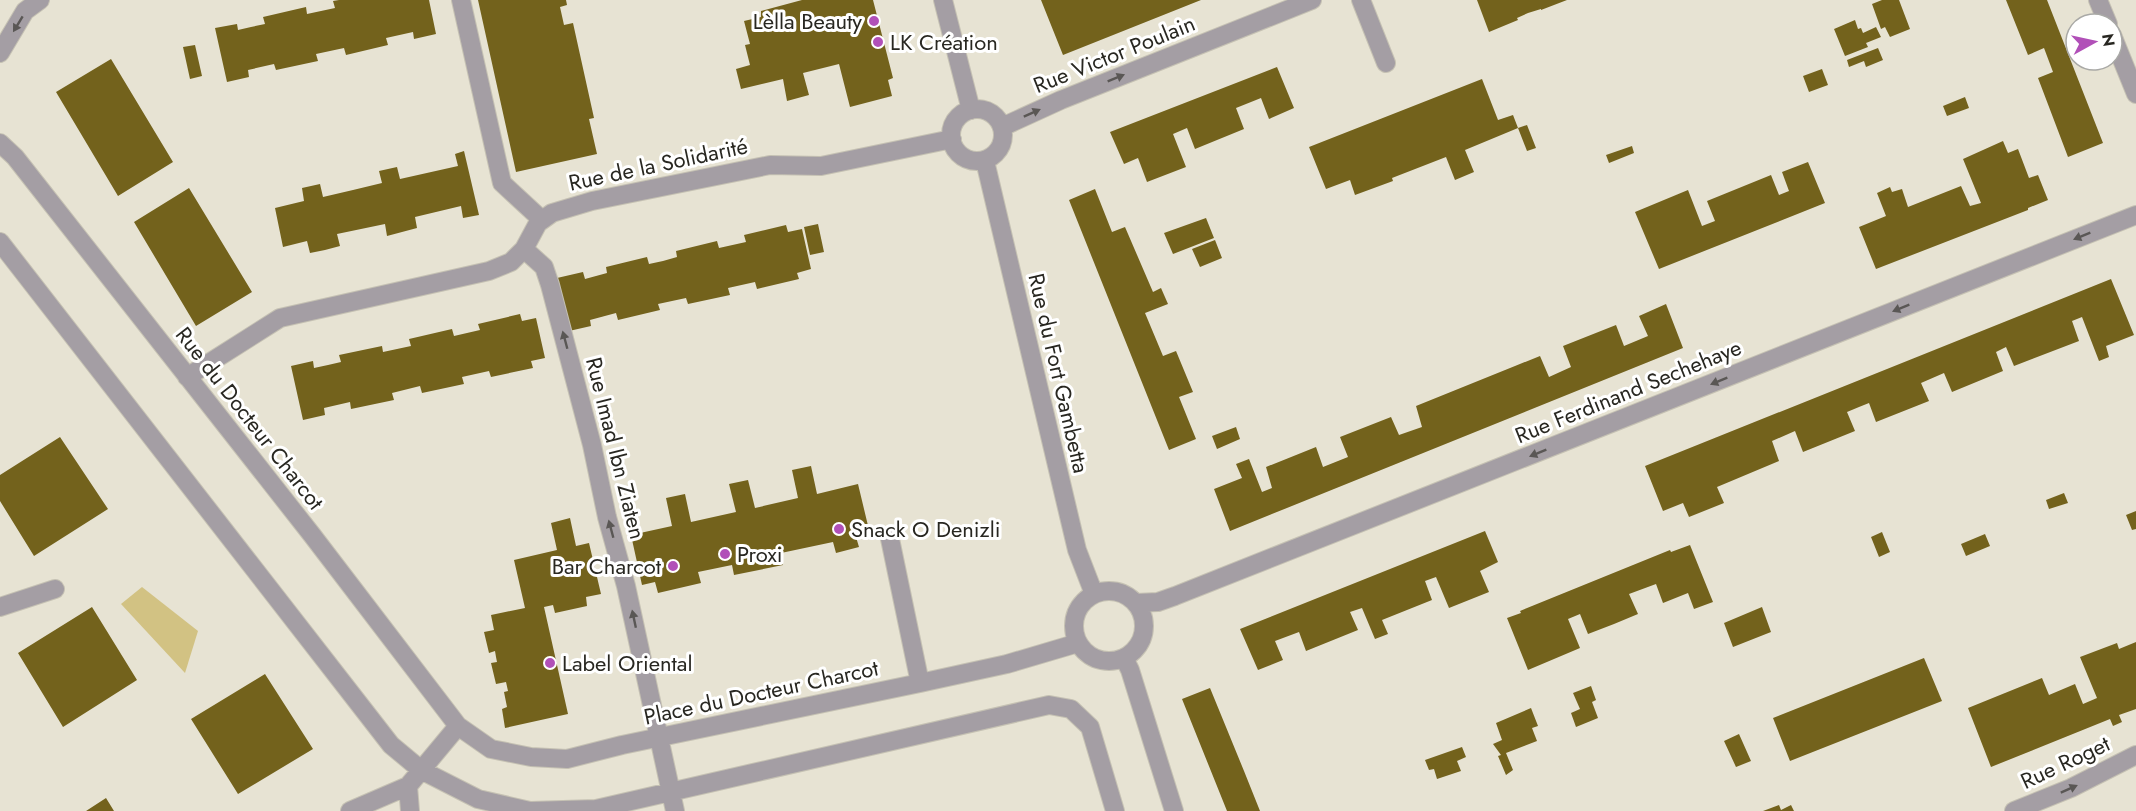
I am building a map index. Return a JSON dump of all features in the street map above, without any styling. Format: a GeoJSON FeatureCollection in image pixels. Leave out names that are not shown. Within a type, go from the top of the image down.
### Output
{"type":"FeatureCollection","features":[{"type":"Feature","properties":{"kind":"street"},"geometry":{"type":"LineString","coordinates":[[0,53],[25,11],[40,0]]}},
{"type":"Feature","properties":{"kind":"street"},"geometry":{"type":"LineString","coordinates":[[187,377],[280,318],[489,271],[511,262],[524,249],[538,223],[542,220],[502,183],[461,0]]}},
{"type":"Feature","properties":{"kind":"street"},"geometry":{"type":"LineString","coordinates":[[943,0],[971,110]]}},
{"type":"Feature","properties":{"kind":"street","name":"Rue Victor Poulain"},"geometry":{"type":"LineString","coordinates":[[1002,127],[1061,100],[1312,0]]}},
{"type":"Feature","properties":{"kind":"street"},"geometry":{"type":"LineString","coordinates":[[1361,0],[1386,63]]}},
{"type":"Feature","properties":{"kind":"street"},"geometry":{"type":"LineString","coordinates":[[2131,67],[2136,94]]}},
{"type":"Feature","properties":{"kind":"street"},"geometry":{"type":"LineString","coordinates":[[980,109],[990,112],[1002,127],[1004,137],[1001,147],[985,161],[974,161],[963,157],[955,149],[952,129],[962,114],[980,109]]}},
{"type":"Feature","properties":{"kind":"street","name":"Rue de la Solidarité"},"geometry":{"type":"LineString","coordinates":[[542,220],[552,213],[592,201],[759,167],[770,165],[822,166],[952,139]]}},
{"type":"Feature","properties":{"kind":"street","name":"Rue du Docteur Charcot"},"geometry":{"type":"LineString","coordinates":[[2,147],[187,377],[458,726]]}},
{"type":"Feature","properties":{"kind":"street","name":"Rue du Fort Gambetta"},"geometry":{"type":"LineString","coordinates":[[985,161],[1077,550],[1094,594]]}},
{"type":"Feature","properties":{"kind":"street","name":"Rue Ferdinand Sechehaye"},"geometry":{"type":"LineString","coordinates":[[1136,603],[1158,602],[1175,596],[2136,214]]}},
{"type":"Feature","properties":{"kind":"street"},"geometry":{"type":"LineString","coordinates":[[0,242],[391,745],[421,770],[478,799],[530,811],[596,809],[1049,705],[1071,709],[1090,727],[1115,811]]}},
{"type":"Feature","properties":{"kind":"street","name":"Rue Imad Ibn Ziaten"},"geometry":{"type":"LineString","coordinates":[[524,249],[544,267],[550,285],[626,586],[675,811]]}},
{"type":"Feature","properties":{"kind":"street"},"geometry":{"type":"LineString","coordinates":[[890,539],[920,683]]}},
{"type":"Feature","properties":{"kind":"street"},"geometry":{"type":"LineString","coordinates":[[0,607],[55,589]]}},
{"type":"Feature","properties":{"kind":"street"},"geometry":{"type":"LineString","coordinates":[[1117,591],[1128,595],[1136,603],[1145,623],[1144,634],[1133,652],[1124,658],[1103,661],[1085,651],[1078,643],[1074,632],[1074,621],[1084,601],[1094,594],[1117,591]]}},
{"type":"Feature","properties":{"kind":"street","name":"Place du Docteur Charcot"},"geometry":{"type":"LineString","coordinates":[[458,726],[491,749],[531,757],[567,759],[659,737],[1007,664],[1078,643]]}},
{"type":"Feature","properties":{"kind":"street"},"geometry":{"type":"LineString","coordinates":[[1124,658],[1130,670],[1174,811]]}},
{"type":"Feature","properties":{"kind":"street"},"geometry":{"type":"LineString","coordinates":[[350,811],[408,786],[458,726]]}},
{"type":"Feature","properties":{"kind":"street","name":"Rue Roget"},"geometry":{"type":"LineString","coordinates":[[2014,811],[2071,788],[2136,755]]}},
{"type":"Feature","properties":{"kind":"street"},"geometry":{"type":"LineString","coordinates":[[408,786],[410,811]]}},
{"type":"Feature","properties":{"kind":"shaded area"},"geometry":{"type":"Polygon","coordinates":[[[142,587],[198,631],[185,673],[121,604],[142,587]]]}},
{"type":"Feature","properties":{"kind":"building"},"geometry":{"type":"Polygon","coordinates":[[[429,0],[436,34],[414,39],[413,32],[386,38],[388,45],[346,55],[344,48],[316,54],[318,61],[276,70],[274,64],[248,70],[249,77],[227,82],[215,28],[237,24],[238,30],[265,24],[263,17],[306,7],[307,14],[335,8],[333,1],[429,0]]]}},
{"type":"Feature","properties":{"kind":"building"},"geometry":{"type":"Polygon","coordinates":[[[478,0],[566,0],[567,5],[560,7],[564,25],[573,23],[594,118],[589,119],[597,154],[516,172],[478,0]]]}},
{"type":"Feature","properties":{"kind":"building"},"geometry":{"type":"Polygon","coordinates":[[[802,0],[873,0],[893,78],[888,80],[892,96],[850,107],[839,64],[803,73],[809,95],[787,101],[783,79],[741,89],[736,69],[750,65],[745,45],[750,44],[744,21],[761,17],[761,11],[802,0]]]}},
{"type":"Feature","properties":{"kind":"building"},"geometry":{"type":"Polygon","coordinates":[[[1041,0],[1201,0],[1063,55],[1041,0]]]}},
{"type":"Feature","properties":{"kind":"building"},"geometry":{"type":"Polygon","coordinates":[[[1477,0],[1567,0],[1528,13],[1517,18],[1518,20],[1489,32],[1477,0]]]}},
{"type":"Feature","properties":{"kind":"building"},"geometry":{"type":"Polygon","coordinates":[[[1882,0],[1899,0],[1910,29],[1890,37],[1885,27],[1881,29],[1872,4],[1882,0]]]}},
{"type":"Feature","properties":{"kind":"building"},"geometry":{"type":"Polygon","coordinates":[[[2006,0],[2047,0],[2064,43],[2064,72],[2075,72],[2103,143],[2068,157],[2038,78],[2053,72],[2044,48],[2028,55],[2006,0]]]}},
{"type":"Feature","properties":{"kind":"building"},"geometry":{"type":"Polygon","coordinates":[[[1855,20],[1858,29],[1861,28],[1863,33],[1876,27],[1881,37],[1866,43],[1868,47],[1845,56],[1834,29],[1855,20]]]}},
{"type":"Feature","properties":{"kind":"building"},"geometry":{"type":"Polygon","coordinates":[[[195,45],[202,76],[190,79],[183,47],[195,45]]]}},
{"type":"Feature","properties":{"kind":"building"},"geometry":{"type":"Polygon","coordinates":[[[1878,48],[1883,60],[1866,67],[1864,61],[1849,67],[1847,60],[1878,48]]]}},
{"type":"Feature","properties":{"kind":"building"},"geometry":{"type":"Polygon","coordinates":[[[111,59],[173,162],[118,196],[56,92],[111,59]]]}},
{"type":"Feature","properties":{"kind":"building"},"geometry":{"type":"Polygon","coordinates":[[[1277,67],[1294,108],[1269,119],[1261,98],[1236,108],[1244,129],[1195,149],[1187,128],[1173,134],[1186,167],[1147,182],[1138,158],[1124,164],[1110,132],[1277,67]]]}},
{"type":"Feature","properties":{"kind":"building"},"geometry":{"type":"Polygon","coordinates":[[[1822,69],[1828,85],[1809,92],[1803,76],[1822,69]]]}},
{"type":"Feature","properties":{"kind":"building"},"geometry":{"type":"Polygon","coordinates":[[[1482,79],[1498,120],[1513,115],[1518,128],[1465,150],[1474,172],[1455,180],[1446,157],[1355,195],[1350,180],[1326,189],[1309,147],[1482,79]]]}},
{"type":"Feature","properties":{"kind":"building"},"geometry":{"type":"Polygon","coordinates":[[[1965,97],[1969,108],[1947,116],[1943,106],[1965,97]]]}},
{"type":"Feature","properties":{"kind":"building"},"geometry":{"type":"Polygon","coordinates":[[[1527,125],[1536,148],[1527,151],[1518,128],[1527,125]]]}},
{"type":"Feature","properties":{"kind":"building"},"geometry":{"type":"Polygon","coordinates":[[[2003,141],[2008,153],[2018,149],[2029,178],[2038,175],[2048,200],[2028,210],[1876,269],[1859,227],[1886,216],[1877,193],[1890,187],[1892,192],[1902,189],[1908,207],[1961,186],[1970,206],[1981,203],[1963,159],[2003,141]]]}},
{"type":"Feature","properties":{"kind":"building"},"geometry":{"type":"Polygon","coordinates":[[[1632,146],[1634,153],[1609,163],[1606,155],[1632,146]]]}},
{"type":"Feature","properties":{"kind":"building"},"geometry":{"type":"Polygon","coordinates":[[[464,151],[479,215],[463,218],[461,206],[415,217],[417,228],[387,236],[385,224],[337,234],[340,246],[325,250],[310,253],[307,241],[283,247],[275,208],[304,201],[302,188],[320,184],[323,197],[382,183],[379,171],[397,167],[400,179],[458,166],[455,154],[464,151]]]}},
{"type":"Feature","properties":{"kind":"building"},"geometry":{"type":"Polygon","coordinates":[[[1808,162],[1825,203],[1659,269],[1635,212],[1688,190],[1702,226],[1715,221],[1707,201],[1771,175],[1779,195],[1789,191],[1782,172],[1808,162]]]}},
{"type":"Feature","properties":{"kind":"building"},"geometry":{"type":"Polygon","coordinates":[[[189,188],[252,292],[196,326],[134,222],[189,188]]]}},
{"type":"Feature","properties":{"kind":"building"},"geometry":{"type":"Polygon","coordinates":[[[1095,189],[1112,232],[1125,227],[1153,292],[1161,288],[1168,304],[1145,313],[1163,356],[1176,351],[1193,392],[1179,397],[1196,439],[1169,450],[1069,200],[1095,189]]]}},
{"type":"Feature","properties":{"kind":"building"},"geometry":{"type":"Polygon","coordinates":[[[1206,218],[1214,238],[1173,254],[1164,233],[1206,218]]]}},
{"type":"Feature","properties":{"kind":"building"},"geometry":{"type":"Polygon","coordinates":[[[818,224],[824,252],[810,255],[804,227],[818,224]]]}},
{"type":"Feature","properties":{"kind":"building"},"geometry":{"type":"Polygon","coordinates":[[[786,225],[788,232],[802,229],[811,269],[797,273],[799,279],[757,289],[755,282],[728,288],[730,295],[688,304],[686,298],[658,304],[660,310],[618,320],[616,313],[590,320],[591,326],[569,331],[557,278],[583,272],[585,279],[607,273],[606,267],[647,257],[649,264],[663,261],[677,257],[676,251],[717,241],[719,248],[746,242],[744,235],[786,225]]]}},
{"type":"Feature","properties":{"kind":"building"},"geometry":{"type":"Polygon","coordinates":[[[1215,240],[1222,258],[1200,267],[1192,249],[1215,240]]]}},
{"type":"Feature","properties":{"kind":"building"},"geometry":{"type":"Polygon","coordinates":[[[2111,279],[2134,335],[2106,346],[2109,357],[2099,361],[2082,317],[2072,321],[2079,341],[2014,366],[2006,347],[1996,352],[2003,371],[1952,392],[1944,373],[1921,383],[1929,401],[1876,422],[1869,403],[1859,407],[1847,412],[1855,431],[1803,452],[1795,431],[1772,441],[1779,461],[1717,487],[1724,503],[1689,517],[1683,503],[1663,511],[1645,466],[2111,279]]]}},
{"type":"Feature","properties":{"kind":"building"},"geometry":{"type":"Polygon","coordinates":[[[1666,304],[1683,348],[1230,531],[1214,489],[1242,478],[1236,464],[1249,459],[1262,492],[1272,488],[1266,467],[1316,447],[1323,467],[1348,457],[1340,437],[1391,417],[1399,435],[1422,427],[1416,406],[1540,356],[1549,377],[1571,367],[1563,346],[1616,325],[1624,346],[1648,336],[1639,316],[1666,304]]]}},
{"type":"Feature","properties":{"kind":"building"},"geometry":{"type":"Polygon","coordinates":[[[520,314],[522,321],[536,318],[545,358],[531,361],[533,368],[491,377],[489,371],[462,377],[464,384],[422,393],[420,386],[392,393],[394,400],[351,409],[350,402],[324,408],[325,415],[303,420],[291,366],[313,361],[314,368],[328,365],[341,362],[339,355],[382,346],[383,352],[411,346],[409,339],[452,329],[454,336],[480,330],[478,324],[520,314]]]}},
{"type":"Feature","properties":{"kind":"building"},"geometry":{"type":"Polygon","coordinates":[[[1236,427],[1240,439],[1217,449],[1212,436],[1236,427]]]}},
{"type":"Feature","properties":{"kind":"building"},"geometry":{"type":"Polygon","coordinates":[[[60,437],[108,509],[34,556],[0,501],[0,475],[60,437]]]}},
{"type":"Feature","properties":{"kind":"building"},"geometry":{"type":"Polygon","coordinates":[[[811,466],[817,494],[858,484],[870,534],[856,537],[859,547],[836,553],[833,542],[781,553],[783,565],[734,575],[732,565],[698,572],[701,583],[658,593],[655,582],[642,585],[631,535],[672,526],[666,498],[685,494],[691,522],[736,512],[729,484],[748,480],[755,508],[798,498],[792,470],[811,466]]]}},
{"type":"Feature","properties":{"kind":"building"},"geometry":{"type":"Polygon","coordinates":[[[2064,493],[2068,503],[2049,509],[2046,500],[2064,493]]]}},
{"type":"Feature","properties":{"kind":"building"},"geometry":{"type":"Polygon","coordinates":[[[2136,511],[2136,529],[2132,530],[2126,515],[2136,511]]]}},
{"type":"Feature","properties":{"kind":"building"},"geometry":{"type":"Polygon","coordinates":[[[570,518],[576,546],[589,543],[601,594],[586,597],[587,606],[555,613],[553,605],[544,607],[568,714],[505,728],[502,709],[507,707],[504,692],[508,691],[506,682],[496,684],[491,663],[497,662],[495,651],[489,653],[484,632],[494,630],[491,615],[525,608],[514,560],[557,550],[551,523],[570,518]]]}},
{"type":"Feature","properties":{"kind":"building"},"geometry":{"type":"Polygon","coordinates":[[[1485,531],[1498,562],[1480,571],[1489,592],[1449,608],[1436,577],[1425,581],[1432,600],[1382,620],[1388,634],[1375,639],[1362,608],[1350,612],[1358,630],[1306,651],[1299,632],[1275,641],[1283,660],[1258,670],[1240,629],[1485,531]]]}},
{"type":"Feature","properties":{"kind":"building"},"geometry":{"type":"Polygon","coordinates":[[[1882,532],[1890,552],[1879,557],[1871,537],[1882,532]]]}},
{"type":"Feature","properties":{"kind":"building"},"geometry":{"type":"Polygon","coordinates":[[[1985,534],[1990,546],[1966,556],[1961,544],[1985,534]]]}},
{"type":"Feature","properties":{"kind":"building"},"geometry":{"type":"Polygon","coordinates":[[[1690,545],[1713,602],[1694,609],[1688,593],[1663,603],[1656,584],[1629,594],[1638,614],[1614,624],[1588,634],[1580,614],[1568,619],[1580,648],[1528,670],[1507,618],[1670,550],[1671,552],[1690,545]]]}},
{"type":"Feature","properties":{"kind":"building"},"geometry":{"type":"Polygon","coordinates":[[[92,607],[137,680],[63,727],[18,653],[92,607]]]}},
{"type":"Feature","properties":{"kind":"building"},"geometry":{"type":"Polygon","coordinates":[[[1762,607],[1771,632],[1733,647],[1724,623],[1762,607]]]}},
{"type":"Feature","properties":{"kind":"building"},"geometry":{"type":"Polygon","coordinates":[[[2136,642],[2136,709],[2119,715],[2122,722],[2113,726],[2110,719],[1991,767],[1968,708],[2042,678],[2049,695],[2075,684],[2083,704],[2097,698],[2080,657],[2117,643],[2119,649],[2136,642]]]}},
{"type":"Feature","properties":{"kind":"building"},"geometry":{"type":"Polygon","coordinates":[[[1924,658],[1942,701],[1790,761],[1773,718],[1924,658]]]}},
{"type":"Feature","properties":{"kind":"building"},"geometry":{"type":"Polygon","coordinates":[[[265,674],[313,749],[238,794],[191,719],[265,674]]]}},
{"type":"Feature","properties":{"kind":"building"},"geometry":{"type":"Polygon","coordinates":[[[1591,686],[1596,700],[1592,702],[1598,718],[1576,727],[1571,713],[1580,709],[1573,693],[1591,686]]]}},
{"type":"Feature","properties":{"kind":"building"},"geometry":{"type":"Polygon","coordinates":[[[1210,688],[1260,811],[1227,811],[1182,699],[1210,688]]]}},
{"type":"Feature","properties":{"kind":"building"},"geometry":{"type":"Polygon","coordinates":[[[1531,708],[1538,726],[1532,728],[1537,741],[1506,753],[1513,770],[1506,775],[1498,756],[1501,755],[1493,744],[1502,740],[1496,723],[1531,708]]]}},
{"type":"Feature","properties":{"kind":"building"},"geometry":{"type":"Polygon","coordinates":[[[1739,734],[1751,761],[1736,767],[1724,741],[1739,734]]]}},
{"type":"Feature","properties":{"kind":"building"},"geometry":{"type":"Polygon","coordinates":[[[1462,747],[1466,757],[1457,761],[1461,771],[1437,779],[1434,769],[1429,770],[1425,760],[1462,747]]]}},
{"type":"Feature","properties":{"kind":"building"},"geometry":{"type":"Polygon","coordinates":[[[106,798],[114,811],[86,811],[106,798]]]}},
{"type":"Feature","properties":{"kind":"building"},"geometry":{"type":"Polygon","coordinates":[[[1779,805],[1781,810],[1791,805],[1794,811],[1763,811],[1779,805]]]}},
{"type":"Feature","properties":{"kind":"place","name":"Lèlla Beauty"},"geometry":{"type":"Point","coordinates":[874,21]}},
{"type":"Feature","properties":{"kind":"place","name":"LK Création"},"geometry":{"type":"Point","coordinates":[878,42]}},
{"type":"Feature","properties":{"kind":"place","name":"Snack O Denizli"},"geometry":{"type":"Point","coordinates":[839,529]}},
{"type":"Feature","properties":{"kind":"place","name":"Proxi"},"geometry":{"type":"Point","coordinates":[725,554]}},
{"type":"Feature","properties":{"kind":"place","name":"Bar Charcot"},"geometry":{"type":"Point","coordinates":[673,566]}},
{"type":"Feature","properties":{"kind":"place","name":"Label Oriental"},"geometry":{"type":"Point","coordinates":[550,663]}}]}
